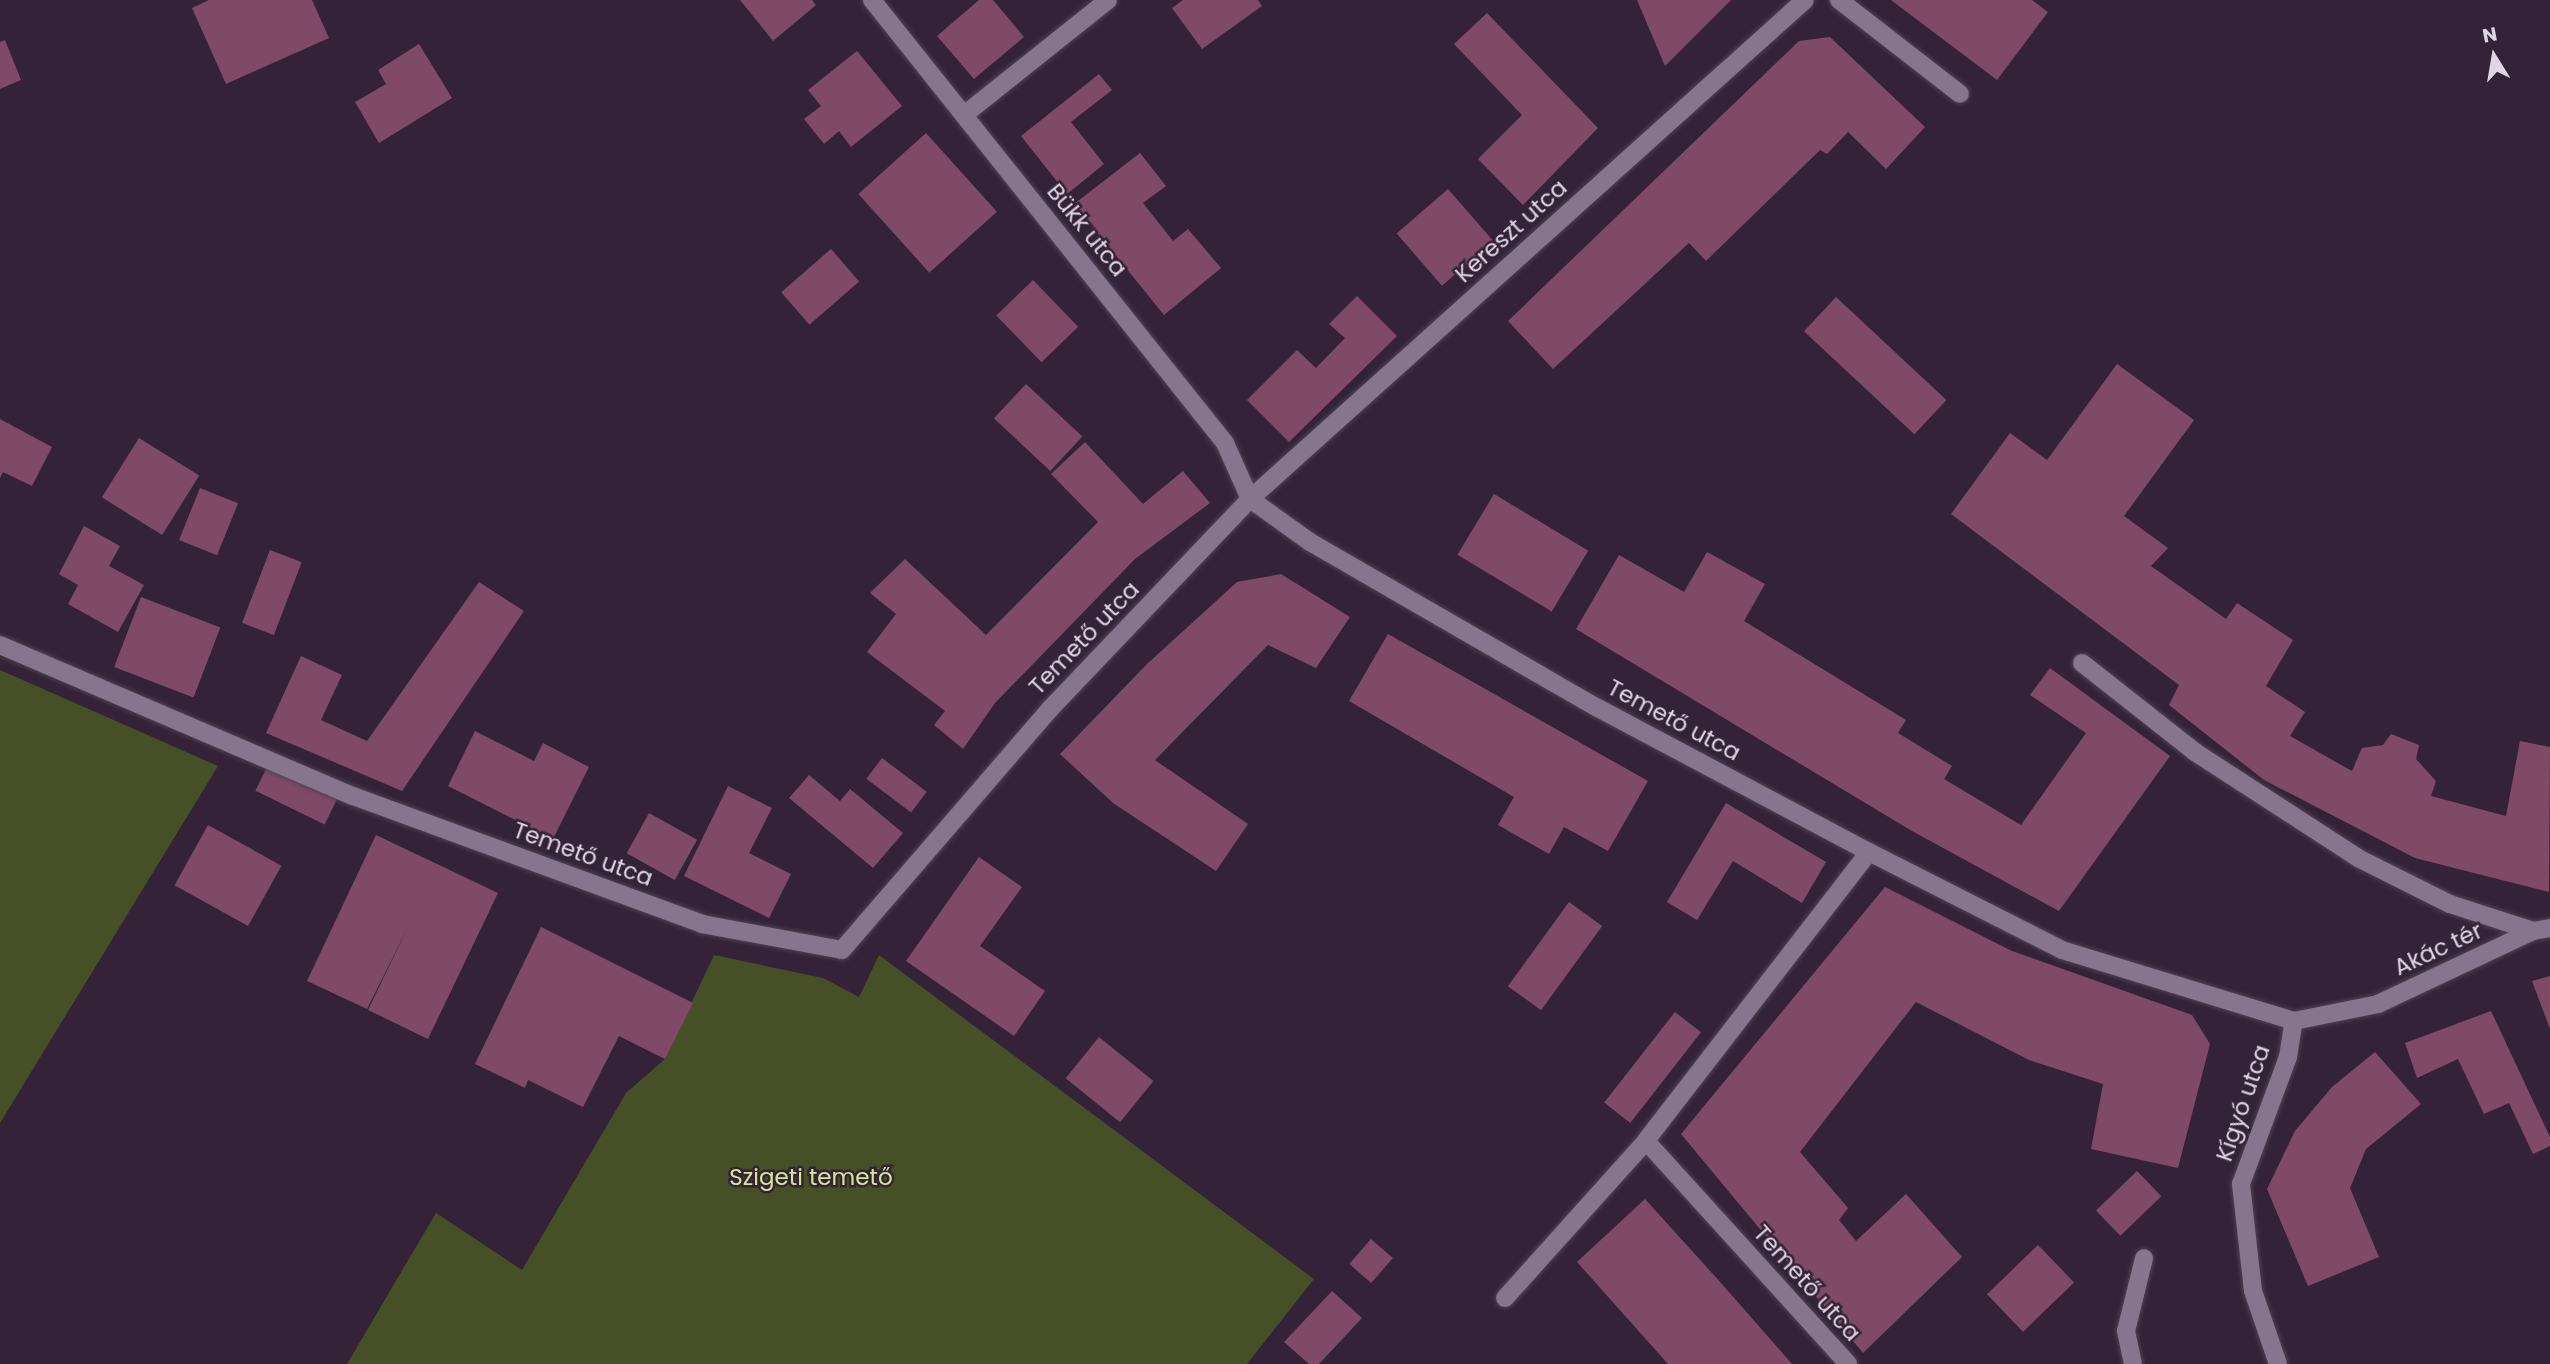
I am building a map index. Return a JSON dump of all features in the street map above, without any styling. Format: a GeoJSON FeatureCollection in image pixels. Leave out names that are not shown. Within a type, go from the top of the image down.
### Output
{"type":"FeatureCollection","features":[{"type":"Feature","properties":{"kind":"street","name":"Bükk utca"},"geometry":{"type":"LineString","coordinates":[[872,0],[1225,443],[1250,499]]}},
{"type":"Feature","properties":{"kind":"street"},"geometry":{"type":"LineString","coordinates":[[964,115],[1108,0]]}},
{"type":"Feature","properties":{"kind":"street","name":"Kereszt utca"},"geometry":{"type":"LineString","coordinates":[[1250,499],[1805,0]]}},
{"type":"Feature","properties":{"kind":"street"},"geometry":{"type":"LineString","coordinates":[[1839,0],[1960,93]]}},
{"type":"Feature","properties":{"kind":"street","name":"Temető utca"},"geometry":{"type":"LineString","coordinates":[[0,645],[353,796],[702,924],[842,950],[1050,709],[1250,499],[1310,542],[1598,708],[1868,852]]}},
{"type":"Feature","properties":{"kind":"street","name":"Akác tér"},"geometry":{"type":"LineString","coordinates":[[2082,663],[2195,752],[2358,858],[2450,904],[2542,930]]}},
{"type":"Feature","properties":{"kind":"street"},"geometry":{"type":"LineString","coordinates":[[1505,1298],[1646,1141],[1868,852]]}},
{"type":"Feature","properties":{"kind":"street","name":"Akác tér"},"geometry":{"type":"LineString","coordinates":[[1868,852],[2062,950],[2294,1021],[2378,1004],[2542,930]]}},
{"type":"Feature","properties":{"kind":"street","name":"Kígyó utca"},"geometry":{"type":"LineString","coordinates":[[2278,1364],[2253,1291],[2241,1184],[2288,1057],[2294,1021]]}},
{"type":"Feature","properties":{"kind":"street","name":"Temető utca"},"geometry":{"type":"LineString","coordinates":[[1646,1141],[1847,1364]]}},
{"type":"Feature","properties":{"kind":"street"},"geometry":{"type":"LineString","coordinates":[[2133,1364],[2126,1331],[2144,1258]]}},
{"type":"Feature","properties":{"kind":"green space"},"geometry":{"type":"Polygon","coordinates":[[[0,670],[218,766],[0,1123],[0,670]]]}},
{"type":"Feature","properties":{"kind":"green space","name":"Szigeti temető"},"geometry":{"type":"Polygon","coordinates":[[[714,955],[823,978],[859,997],[879,955],[1314,1279],[1247,1364],[347,1364],[436,1213],[522,1270],[626,1093],[665,1059],[714,955]]]}},
{"type":"Feature","properties":{"kind":"building"},"geometry":{"type":"Polygon","coordinates":[[[209,0],[312,0],[329,38],[226,84],[192,8],[209,0]]]}},
{"type":"Feature","properties":{"kind":"building"},"geometry":{"type":"Polygon","coordinates":[[[740,0],[812,0],[816,5],[773,41],[740,0]]]}},
{"type":"Feature","properties":{"kind":"building"},"geometry":{"type":"Polygon","coordinates":[[[979,0],[993,0],[1024,37],[974,79],[937,36],[979,0]]]}},
{"type":"Feature","properties":{"kind":"building"},"geometry":{"type":"Polygon","coordinates":[[[1183,0],[1258,0],[1262,6],[1202,49],[1172,8],[1183,0]]]}},
{"type":"Feature","properties":{"kind":"building"},"geometry":{"type":"Polygon","coordinates":[[[1637,0],[1731,0],[1665,66],[1637,0]]]}},
{"type":"Feature","properties":{"kind":"building"},"geometry":{"type":"Polygon","coordinates":[[[1891,0],[2032,0],[2048,12],[1997,80],[1891,0]]]}},
{"type":"Feature","properties":{"kind":"building"},"geometry":{"type":"Polygon","coordinates":[[[1487,13],[1598,128],[1523,205],[1478,159],[1522,115],[1454,44],[1487,13]]]}},
{"type":"Feature","properties":{"kind":"building"},"geometry":{"type":"Polygon","coordinates":[[[1830,37],[1925,127],[1886,169],[1848,132],[1827,154],[1820,150],[1706,261],[1689,243],[1553,369],[1508,321],[1799,41],[1830,37]]]}},
{"type":"Feature","properties":{"kind":"building"},"geometry":{"type":"Polygon","coordinates":[[[5,40],[21,80],[0,89],[0,42],[5,40]]]}},
{"type":"Feature","properties":{"kind":"building"},"geometry":{"type":"Polygon","coordinates":[[[419,44],[452,98],[379,143],[355,102],[386,84],[378,70],[419,44]]]}},
{"type":"Feature","properties":{"kind":"building"},"geometry":{"type":"Polygon","coordinates":[[[857,51],[902,106],[851,147],[839,131],[824,144],[804,119],[821,106],[808,90],[857,51]]]}},
{"type":"Feature","properties":{"kind":"building"},"geometry":{"type":"Polygon","coordinates":[[[1099,74],[1112,90],[1071,122],[1104,164],[1067,194],[1021,136],[1099,74]]]}},
{"type":"Feature","properties":{"kind":"building"},"geometry":{"type":"Polygon","coordinates":[[[926,133],[997,212],[929,273],[858,194],[926,133]]]}},
{"type":"Feature","properties":{"kind":"building"},"geometry":{"type":"Polygon","coordinates":[[[1140,153],[1166,186],[1143,203],[1173,241],[1188,229],[1221,268],[1164,315],[1074,204],[1140,153]]]}},
{"type":"Feature","properties":{"kind":"building"},"geometry":{"type":"Polygon","coordinates":[[[1448,189],[1493,241],[1442,286],[1397,234],[1448,189]]]}},
{"type":"Feature","properties":{"kind":"building"},"geometry":{"type":"Polygon","coordinates":[[[831,249],[859,281],[809,325],[781,292],[831,249]]]}},
{"type":"Feature","properties":{"kind":"building"},"geometry":{"type":"Polygon","coordinates":[[[1033,280],[1078,327],[1041,362],[996,315],[1033,280]]]}},
{"type":"Feature","properties":{"kind":"building"},"geometry":{"type":"Polygon","coordinates":[[[1357,296],[1397,336],[1289,442],[1247,400],[1297,350],[1316,368],[1345,338],[1329,324],[1357,296]]]}},
{"type":"Feature","properties":{"kind":"building"},"geometry":{"type":"Polygon","coordinates":[[[1836,297],[1946,400],[1914,434],[1804,331],[1836,297]]]}},
{"type":"Feature","properties":{"kind":"building"},"geometry":{"type":"Polygon","coordinates":[[[2117,364],[2194,420],[2124,516],[2168,548],[2151,566],[2226,619],[2237,603],[2293,640],[2266,686],[2305,712],[2290,736],[2352,771],[2362,748],[2383,745],[2391,734],[2419,745],[2416,759],[2436,781],[2431,796],[2506,816],[2520,741],[2550,747],[2549,892],[2415,858],[2264,780],[2169,705],[2179,685],[1951,514],[2010,433],[2047,460],[2117,364]]]}},
{"type":"Feature","properties":{"kind":"building"},"geometry":{"type":"Polygon","coordinates":[[[1026,384],[1082,437],[1050,471],[994,418],[1026,384]]]}},
{"type":"Feature","properties":{"kind":"building"},"geometry":{"type":"Polygon","coordinates":[[[0,419],[52,447],[32,486],[3,472],[0,478],[0,419]]]}},
{"type":"Feature","properties":{"kind":"building"},"geometry":{"type":"Polygon","coordinates":[[[139,438],[199,476],[162,535],[102,497],[139,438]]]}},
{"type":"Feature","properties":{"kind":"building"},"geometry":{"type":"Polygon","coordinates":[[[1085,442],[1143,504],[1183,471],[1210,503],[1135,559],[995,703],[963,749],[934,725],[945,711],[867,652],[896,614],[870,593],[905,559],[986,635],[1098,522],[1051,474],[1085,442]]]}},
{"type":"Feature","properties":{"kind":"building"},"geometry":{"type":"Polygon","coordinates":[[[200,488],[238,503],[217,555],[179,540],[200,488]]]}},
{"type":"Feature","properties":{"kind":"building"},"geometry":{"type":"Polygon","coordinates":[[[1494,494],[1588,551],[1552,612],[1457,555],[1494,494]]]}},
{"type":"Feature","properties":{"kind":"building"},"geometry":{"type":"Polygon","coordinates":[[[84,526],[120,546],[109,566],[144,585],[118,632],[68,604],[78,585],[59,574],[84,526]]]}},
{"type":"Feature","properties":{"kind":"building"},"geometry":{"type":"Polygon","coordinates":[[[270,550],[302,562],[274,635],[242,623],[270,550]]]}},
{"type":"Feature","properties":{"kind":"building"},"geometry":{"type":"Polygon","coordinates":[[[1707,552],[1765,584],[1744,621],[1906,720],[1898,733],[1952,766],[1944,779],[2021,825],[2086,733],[2030,695],[2050,668],[2170,756],[2059,911],[1912,831],[1576,629],[1619,555],[1684,592],[1707,552]]]}},
{"type":"Feature","properties":{"kind":"building"},"geometry":{"type":"Polygon","coordinates":[[[1281,574],[1350,617],[1316,668],[1268,645],[1155,760],[1248,824],[1216,871],[1113,803],[1060,754],[1147,664],[1237,582],[1281,574]]]}},
{"type":"Feature","properties":{"kind":"building"},"geometry":{"type":"Polygon","coordinates":[[[479,582],[524,611],[402,791],[266,733],[301,656],[342,675],[321,720],[367,741],[479,582]]]}},
{"type":"Feature","properties":{"kind":"building"},"geometry":{"type":"Polygon","coordinates":[[[141,597],[220,627],[193,697],[114,667],[141,597]]]}},
{"type":"Feature","properties":{"kind":"building"},"geometry":{"type":"Polygon","coordinates":[[[1388,634],[1648,781],[1608,851],[1564,827],[1549,854],[1498,825],[1514,797],[1349,701],[1388,634]]]}},
{"type":"Feature","properties":{"kind":"building"},"geometry":{"type":"Polygon","coordinates":[[[475,731],[534,761],[543,743],[589,767],[553,839],[448,786],[475,731]]]}},
{"type":"Feature","properties":{"kind":"building"},"geometry":{"type":"Polygon","coordinates":[[[882,758],[927,792],[911,812],[866,779],[882,758]]]}},
{"type":"Feature","properties":{"kind":"building"},"geometry":{"type":"Polygon","coordinates":[[[269,763],[338,797],[325,825],[255,791],[269,763]]]}},
{"type":"Feature","properties":{"kind":"building"},"geometry":{"type":"Polygon","coordinates":[[[809,775],[840,801],[850,789],[903,833],[873,868],[789,798],[809,775]]]}},
{"type":"Feature","properties":{"kind":"building"},"geometry":{"type":"Polygon","coordinates":[[[728,786],[772,808],[749,853],[791,874],[769,918],[684,876],[728,786]]]}},
{"type":"Feature","properties":{"kind":"building"},"geometry":{"type":"Polygon","coordinates":[[[1726,803],[1826,862],[1802,903],[1733,861],[1697,920],[1667,902],[1726,803]]]}},
{"type":"Feature","properties":{"kind":"building"},"geometry":{"type":"Polygon","coordinates":[[[649,813],[697,840],[675,880],[627,853],[649,813]]]}},
{"type":"Feature","properties":{"kind":"building"},"geometry":{"type":"Polygon","coordinates":[[[208,825],[281,866],[248,926],[175,885],[208,825]]]}},
{"type":"Feature","properties":{"kind":"building"},"geometry":{"type":"Polygon","coordinates":[[[376,835],[498,893],[428,1039],[368,1010],[409,925],[367,1009],[307,981],[376,835]]]}},
{"type":"Feature","properties":{"kind":"building"},"geometry":{"type":"Polygon","coordinates":[[[979,857],[1022,887],[980,946],[1045,991],[1014,1036],[906,961],[979,857]]]}},
{"type":"Feature","properties":{"kind":"building"},"geometry":{"type":"Polygon","coordinates":[[[1885,887],[2012,951],[2192,1015],[2210,1044],[2178,1168],[2091,1149],[2103,1084],[2029,1060],[1916,1002],[1800,1152],[1848,1208],[1839,1220],[1856,1241],[1906,1194],[1962,1257],[1863,1353],[1681,1134],[1885,887]]]}},
{"type":"Feature","properties":{"kind":"building"},"geometry":{"type":"Polygon","coordinates":[[[1569,902],[1602,926],[1541,1010],[1508,986],[1569,902]]]}},
{"type":"Feature","properties":{"kind":"building"},"geometry":{"type":"Polygon","coordinates":[[[541,927],[693,1003],[665,1059],[619,1036],[583,1107],[528,1080],[525,1088],[475,1064],[541,927]]]}},
{"type":"Feature","properties":{"kind":"building"},"geometry":{"type":"Polygon","coordinates":[[[2550,976],[2550,1029],[2532,981],[2550,976]]]}},
{"type":"Feature","properties":{"kind":"building"},"geometry":{"type":"Polygon","coordinates":[[[2491,1011],[2550,1137],[2550,1146],[2533,1154],[2509,1103],[2484,1114],[2458,1059],[2417,1078],[2405,1043],[2491,1011]]]}},
{"type":"Feature","properties":{"kind":"building"},"geometry":{"type":"Polygon","coordinates":[[[1675,1012],[1701,1032],[1630,1123],[1604,1103],[1675,1012]]]}},
{"type":"Feature","properties":{"kind":"building"},"geometry":{"type":"Polygon","coordinates":[[[1099,1037],[1153,1081],[1120,1122],[1066,1078],[1099,1037]]]}},
{"type":"Feature","properties":{"kind":"building"},"geometry":{"type":"Polygon","coordinates":[[[2375,1052],[2421,1104],[2366,1149],[2350,1188],[2379,1257],[2308,1286],[2267,1189],[2295,1131],[2332,1087],[2375,1052]]]}},
{"type":"Feature","properties":{"kind":"building"},"geometry":{"type":"Polygon","coordinates":[[[2137,1171],[2161,1196],[2120,1236],[2096,1211],[2137,1171]]]}},
{"type":"Feature","properties":{"kind":"building"},"geometry":{"type":"Polygon","coordinates":[[[1645,1199],[1792,1364],[1668,1364],[1577,1262],[1645,1199]]]}},
{"type":"Feature","properties":{"kind":"building"},"geometry":{"type":"Polygon","coordinates":[[[1371,1239],[1393,1258],[1371,1283],[1349,1264],[1371,1239]]]}},
{"type":"Feature","properties":{"kind":"building"},"geometry":{"type":"Polygon","coordinates":[[[2038,1245],[2074,1282],[2023,1332],[1987,1294],[2038,1245]]]}},
{"type":"Feature","properties":{"kind":"building"},"geometry":{"type":"Polygon","coordinates":[[[1332,1291],[1362,1318],[1319,1364],[1309,1364],[1284,1342],[1332,1291]]]}}]}
